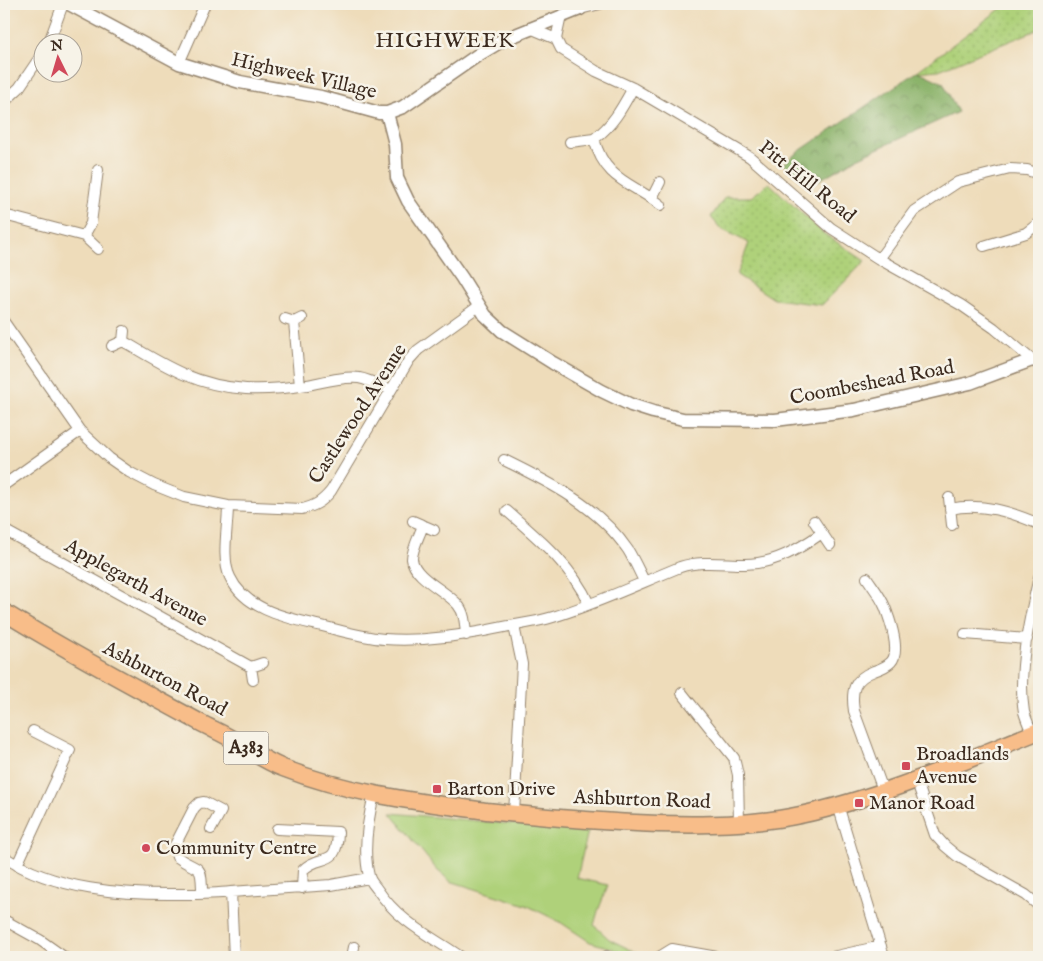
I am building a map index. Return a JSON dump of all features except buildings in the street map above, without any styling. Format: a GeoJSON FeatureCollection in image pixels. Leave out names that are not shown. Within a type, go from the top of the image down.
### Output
{"type":"FeatureCollection","features":[{"type":"Feature","properties":{"kind":"main road","name":"Ashburton Road"},"geometry":{"type":"LineString","coordinates":[[4,612],[62,647],[233,740],[266,761],[336,787],[374,796],[514,814],[621,822],[704,825],[775,820],[838,805],[883,790],[1036,732]]}},
{"type":"Feature","properties":{"kind":"street"},"geometry":{"type":"LineString","coordinates":[[53,32],[63,4]]}},
{"type":"Feature","properties":{"kind":"street","name":"Highweek Village"},"geometry":{"type":"LineString","coordinates":[[69,4],[179,62],[240,82],[321,97],[379,113],[388,113],[403,107],[503,40],[580,6]]}},
{"type":"Feature","properties":{"kind":"street"},"geometry":{"type":"LineString","coordinates":[[179,62],[205,4]]}},
{"type":"Feature","properties":{"kind":"street"},"geometry":{"type":"LineString","coordinates":[[580,6],[600,4]]}},
{"type":"Feature","properties":{"kind":"street"},"geometry":{"type":"LineString","coordinates":[[556,39],[560,16]]}},
{"type":"Feature","properties":{"kind":"street","name":"Pitt Hill Road"},"geometry":{"type":"LineString","coordinates":[[530,28],[556,39],[561,49],[750,157],[831,228],[879,259],[967,309],[1036,361]]}},
{"type":"Feature","properties":{"kind":"street"},"geometry":{"type":"LineString","coordinates":[[4,102],[20,88],[32,69]]}},
{"type":"Feature","properties":{"kind":"street"},"geometry":{"type":"LineString","coordinates":[[570,142],[594,139],[606,129],[617,116],[632,88]]}},
{"type":"Feature","properties":{"kind":"street","name":"Coombeshead Road"},"geometry":{"type":"LineString","coordinates":[[388,113],[395,144],[397,178],[408,201],[490,320],[502,331],[553,363],[631,405],[683,419],[775,420],[854,410],[970,383],[1036,361]]}},
{"type":"Feature","properties":{"kind":"street"},"geometry":{"type":"LineString","coordinates":[[594,139],[597,152],[603,163],[616,176],[661,205]]}},
{"type":"Feature","properties":{"kind":"street"},"geometry":{"type":"LineString","coordinates":[[879,259],[914,211],[958,182],[1010,169],[1027,170],[1039,174]]}},
{"type":"Feature","properties":{"kind":"street"},"geometry":{"type":"LineString","coordinates":[[84,236],[91,223],[98,170]]}},
{"type":"Feature","properties":{"kind":"street"},"geometry":{"type":"LineString","coordinates":[[652,198],[660,182]]}},
{"type":"Feature","properties":{"kind":"street"},"geometry":{"type":"LineString","coordinates":[[4,216],[84,236],[98,249]]}},
{"type":"Feature","properties":{"kind":"street"},"geometry":{"type":"LineString","coordinates":[[984,246],[1026,233],[1039,223]]}},
{"type":"Feature","properties":{"kind":"street","name":"Castlewood Avenue"},"geometry":{"type":"LineString","coordinates":[[4,322],[80,431],[108,458],[129,472],[184,497],[228,506],[302,510],[313,507],[323,501],[331,491],[409,360],[418,350],[479,306]]}},
{"type":"Feature","properties":{"kind":"street"},"geometry":{"type":"LineString","coordinates":[[294,320],[300,386]]}},
{"type":"Feature","properties":{"kind":"street"},"geometry":{"type":"LineString","coordinates":[[112,346],[123,336],[159,362],[192,379],[217,385],[246,389],[300,386],[346,377],[360,378],[391,390]]}},
{"type":"Feature","properties":{"kind":"street"},"geometry":{"type":"LineString","coordinates":[[4,485],[80,431]]}},
{"type":"Feature","properties":{"kind":"street"},"geometry":{"type":"LineString","coordinates":[[504,460],[535,475],[587,506],[615,533],[628,551],[644,582]]}},
{"type":"Feature","properties":{"kind":"street"},"geometry":{"type":"LineString","coordinates":[[948,498],[952,525]]}},
{"type":"Feature","properties":{"kind":"street"},"geometry":{"type":"LineString","coordinates":[[228,506],[226,563],[230,576],[237,588],[260,607],[297,620],[366,636],[409,639],[466,635],[552,617],[692,563],[747,564],[767,562],[783,556],[822,534]]}},
{"type":"Feature","properties":{"kind":"street"},"geometry":{"type":"LineString","coordinates":[[950,509],[964,506],[984,507],[1011,513],[1039,524]]}},
{"type":"Feature","properties":{"kind":"street"},"geometry":{"type":"LineString","coordinates":[[507,511],[555,554],[575,578],[589,604]]}},
{"type":"Feature","properties":{"kind":"street"},"geometry":{"type":"LineString","coordinates":[[413,521],[434,530]]}},
{"type":"Feature","properties":{"kind":"street"},"geometry":{"type":"LineString","coordinates":[[814,521],[830,544]]}},
{"type":"Feature","properties":{"kind":"street"},"geometry":{"type":"LineString","coordinates":[[423,526],[412,558],[415,567],[423,577],[459,606],[464,616],[466,635]]}},
{"type":"Feature","properties":{"kind":"street","name":"Applegarth Avenue"},"geometry":{"type":"LineString","coordinates":[[4,530],[251,666]]}},
{"type":"Feature","properties":{"kind":"street"},"geometry":{"type":"LineString","coordinates":[[867,578],[885,607],[896,651],[892,661],[885,667],[861,678],[854,687],[852,699],[854,710],[883,790]]}},
{"type":"Feature","properties":{"kind":"street"},"geometry":{"type":"LineString","coordinates":[[1036,732],[1024,713],[1022,694],[1029,619],[1039,578]]}},
{"type":"Feature","properties":{"kind":"street"},"geometry":{"type":"LineString","coordinates":[[514,626],[522,664],[514,814]]}},
{"type":"Feature","properties":{"kind":"street"},"geometry":{"type":"LineString","coordinates":[[965,634],[1027,639]]}},
{"type":"Feature","properties":{"kind":"street"},"geometry":{"type":"LineString","coordinates":[[253,680],[251,666],[263,663]]}},
{"type":"Feature","properties":{"kind":"street"},"geometry":{"type":"LineString","coordinates":[[682,693],[734,758],[738,775],[739,823]]}},
{"type":"Feature","properties":{"kind":"street"},"geometry":{"type":"LineString","coordinates":[[17,865],[70,750],[33,730]]}},
{"type":"Feature","properties":{"kind":"street"},"geometry":{"type":"LineString","coordinates":[[916,778],[935,835],[945,846],[957,856],[1026,895],[1039,906]]}},
{"type":"Feature","properties":{"kind":"street"},"geometry":{"type":"LineString","coordinates":[[374,796],[369,816],[367,838],[369,878],[386,902],[405,921],[461,957]]}},
{"type":"Feature","properties":{"kind":"street"},"geometry":{"type":"LineString","coordinates":[[202,894],[201,872],[196,866],[177,857],[174,847],[194,808],[199,803],[204,802],[221,811],[211,829]]}},
{"type":"Feature","properties":{"kind":"street"},"geometry":{"type":"LineString","coordinates":[[838,805],[884,957]]}},
{"type":"Feature","properties":{"kind":"street"},"geometry":{"type":"LineString","coordinates":[[277,829],[338,832],[337,850],[331,858],[308,865],[303,870],[302,888]]}},
{"type":"Feature","properties":{"kind":"street"},"geometry":{"type":"LineString","coordinates":[[4,857],[17,865],[46,877],[99,890],[162,894],[202,894],[302,888],[369,878]]}},
{"type":"Feature","properties":{"kind":"street"},"geometry":{"type":"LineString","coordinates":[[231,892],[234,957]]}},
{"type":"Feature","properties":{"kind":"street"},"geometry":{"type":"LineString","coordinates":[[4,920],[40,940],[64,957]]}},
{"type":"Feature","properties":{"kind":"street"},"geometry":{"type":"LineString","coordinates":[[832,957],[881,946]]}},
{"type":"Feature","properties":{"kind":"street"},"geometry":{"type":"LineString","coordinates":[[659,957],[672,949],[716,957]]}},
{"type":"Feature","properties":{"kind":"green space"},"geometry":{"type":"Polygon","coordinates":[[[1007,4],[1039,4],[1039,29],[939,70],[916,72],[1007,4]]]}},
{"type":"Feature","properties":{"kind":"green space"},"geometry":{"type":"Polygon","coordinates":[[[916,72],[920,72],[943,83],[958,112],[857,158],[809,186],[783,164],[798,152],[916,72]]]}},
{"type":"Feature","properties":{"kind":"green space"},"geometry":{"type":"Polygon","coordinates":[[[769,183],[823,233],[865,261],[822,305],[774,299],[737,275],[749,243],[721,229],[711,217],[725,197],[751,197],[769,183]]]}},
{"type":"Feature","properties":{"kind":"green space"},"geometry":{"type":"Polygon","coordinates":[[[391,813],[588,831],[577,878],[608,885],[594,925],[609,939],[645,957],[630,957],[611,948],[590,942],[560,922],[526,905],[450,881],[437,870],[391,813]]]}},
{"type":"Feature","properties":{"kind":"place","name":"Broadlands Avenue"},"geometry":{"type":"Point","coordinates":[906,766]}},
{"type":"Feature","properties":{"kind":"place","name":"Barton Drive"},"geometry":{"type":"Point","coordinates":[437,789]}},
{"type":"Feature","properties":{"kind":"place","name":"Manor Road"},"geometry":{"type":"Point","coordinates":[859,803]}},
{"type":"Feature","properties":{"kind":"place","name":"Community Centre"},"geometry":{"type":"Point","coordinates":[146,848]}},
{"type":"Feature","properties":{"kind":"district","name":"HIGHWEEK"},"geometry":{"type":"Point","coordinates":[445,41]}}]}
